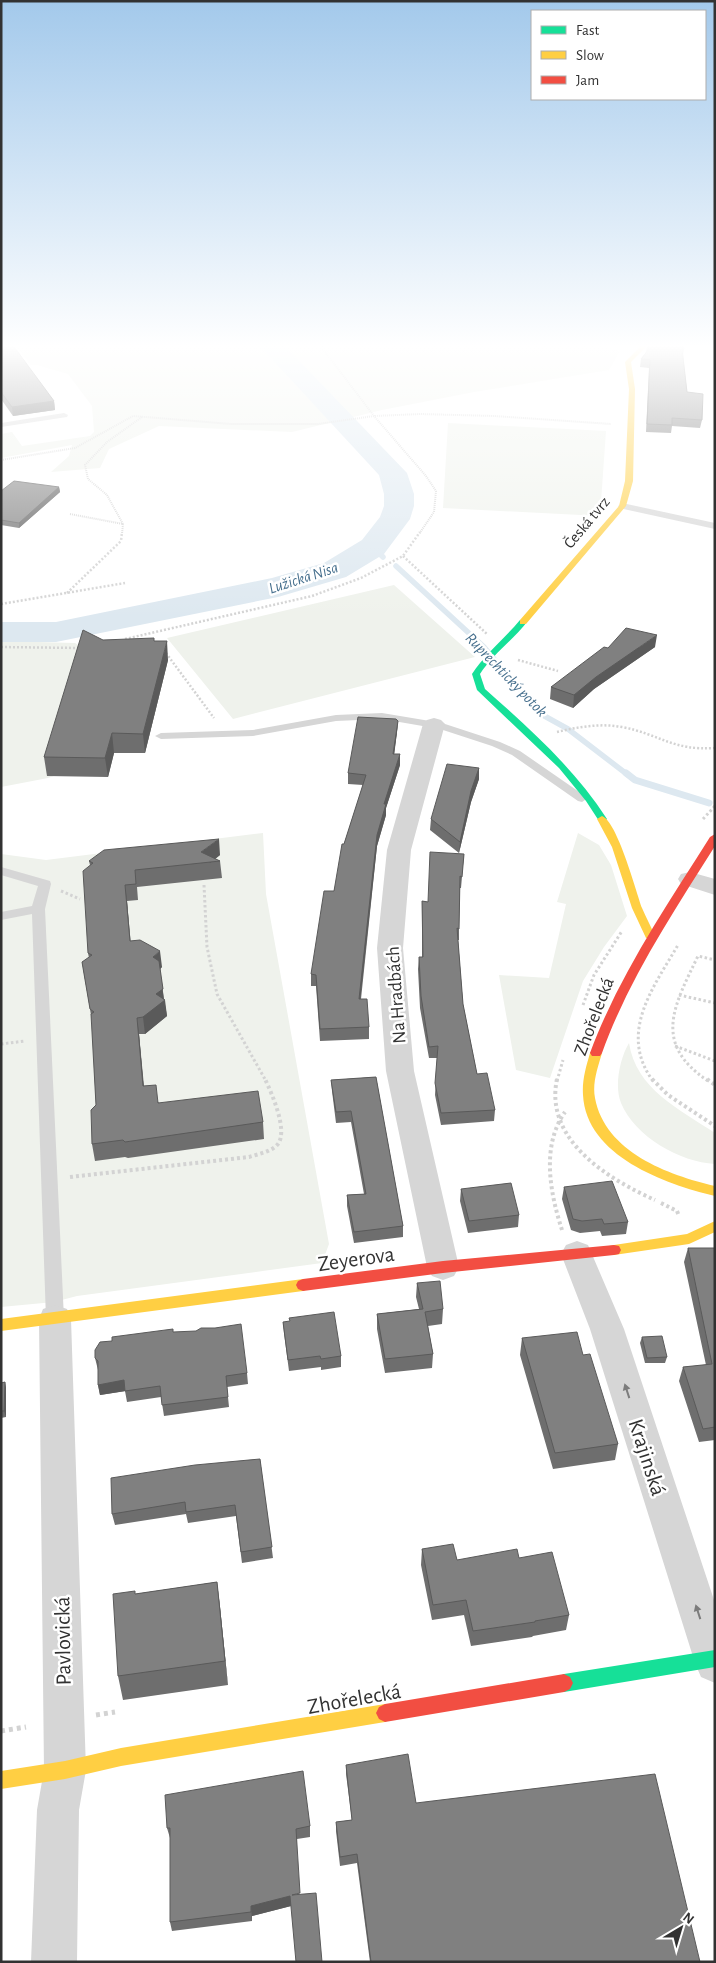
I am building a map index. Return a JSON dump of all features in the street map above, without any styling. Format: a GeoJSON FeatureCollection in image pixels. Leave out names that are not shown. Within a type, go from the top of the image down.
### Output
{"type":"FeatureCollection","features":[{"type":"Feature","properties":{"kind":"street","name":"Česká tvrz"},"geometry":{"type":"LineString","coordinates":[[595,807],[558,760],[481,690],[476,674],[483,663],[501,647],[622,506],[629,481],[629,436]]}},
{"type":"Feature","properties":{"kind":"street","name":"Na Hradbách"},"geometry":{"type":"LineString","coordinates":[[434,724],[400,850],[390,948],[400,1071],[443,1267]]}},
{"type":"Feature","properties":{"kind":"street"},"geometry":{"type":"LineString","coordinates":[[595,807],[617,848],[637,908],[650,936]]}},
{"type":"Feature","properties":{"kind":"street","name":"Zhořelecká"},"geometry":{"type":"LineString","coordinates":[[715,837],[690,879],[630,968],[605,1023],[589,1078],[588,1091],[595,1117],[603,1131],[617,1147],[637,1162],[658,1173],[715,1191]]}},
{"type":"Feature","properties":{"kind":"street"},"geometry":{"type":"LineString","coordinates":[[690,879],[715,887]]}},
{"type":"Feature","properties":{"kind":"street","name":"Zeyerova"},"geometry":{"type":"LineString","coordinates":[[1,1325],[443,1267],[641,1247],[690,1238],[715,1226]]}},
{"type":"Feature","properties":{"kind":"street","name":"Krajinská"},"geometry":{"type":"LineString","coordinates":[[577,1254],[607,1329],[714,1660]]}},
{"type":"Feature","properties":{"kind":"street","name":"Pavlovická"},"geometry":{"type":"LineString","coordinates":[[54,1962],[58,1810],[65,1770],[55,1319]]}},
{"type":"Feature","properties":{"kind":"street","name":"Zhořelecká"},"geometry":{"type":"LineString","coordinates":[[1,1780],[65,1770],[120,1758],[714,1660]]}},
{"type":"Feature","properties":{"kind":"lane"},"geometry":{"type":"LineString","coordinates":[[622,506],[715,526]]}},
{"type":"Feature","properties":{"kind":"lane"},"geometry":{"type":"LineString","coordinates":[[160,736],[253,733],[336,718],[364,716],[382,716],[434,724],[496,744],[516,753],[595,807]]}},
{"type":"Feature","properties":{"kind":"lane"},"geometry":{"type":"LineString","coordinates":[[1,871],[44,884],[38,909],[55,1319]]}},
{"type":"Feature","properties":{"kind":"lane"},"geometry":{"type":"LineString","coordinates":[[1,916],[38,909]]}},
{"type":"Feature","properties":{"kind":"path"},"geometry":{"type":"LineString","coordinates":[[1,460],[75,448],[97,436]]}},
{"type":"Feature","properties":{"kind":"path"},"geometry":{"type":"LineString","coordinates":[[67,593],[120,541],[123,524],[108,495],[88,479],[84,466],[107,442],[116,436]]}},
{"type":"Feature","properties":{"kind":"path"},"geometry":{"type":"LineString","coordinates":[[122,640],[312,596],[361,578],[403,556],[434,512],[436,491],[426,476],[391,436]]}},
{"type":"Feature","properties":{"kind":"path"},"geometry":{"type":"LineString","coordinates":[[70,514],[123,524]]}},
{"type":"Feature","properties":{"kind":"path"},"geometry":{"type":"LineString","coordinates":[[403,556],[512,657],[558,670]]}},
{"type":"Feature","properties":{"kind":"path"},"geometry":{"type":"LineString","coordinates":[[1,604],[125,583]]}},
{"type":"Feature","properties":{"kind":"path"},"geometry":{"type":"LineString","coordinates":[[131,638],[141,640]]}},
{"type":"Feature","properties":{"kind":"path"},"geometry":{"type":"LineString","coordinates":[[1,647],[84,648]]}},
{"type":"Feature","properties":{"kind":"path"},"geometry":{"type":"LineString","coordinates":[[165,650],[225,733]]}},
{"type":"Feature","properties":{"kind":"path"},"geometry":{"type":"LineString","coordinates":[[577,727],[612,726],[632,730],[680,747],[715,748]]}},
{"type":"Feature","properties":{"kind":"path"},"geometry":{"type":"LineString","coordinates":[[702,821],[715,806]]}},
{"type":"Feature","properties":{"kind":"path"},"geometry":{"type":"LineString","coordinates":[[49,1179],[249,1158],[266,1152],[278,1144],[281,1134],[278,1115],[256,1060],[226,1013],[214,984],[205,928],[204,885]]}},
{"type":"Feature","properties":{"kind":"path"},"geometry":{"type":"LineString","coordinates":[[680,940],[643,1010],[636,1034],[638,1054],[640,1062],[655,1084],[715,1126]]}},
{"type":"Feature","properties":{"kind":"path"},"geometry":{"type":"LineString","coordinates":[[715,960],[698,956],[679,995],[670,1036],[678,1056],[688,1067],[715,1085]]}},
{"type":"Feature","properties":{"kind":"path"},"geometry":{"type":"LineString","coordinates":[[679,995],[715,1002]]}},
{"type":"Feature","properties":{"kind":"path"},"geometry":{"type":"LineString","coordinates":[[675,1045],[715,1061]]}},
{"type":"Feature","properties":{"kind":"path"},"geometry":{"type":"LineString","coordinates":[[577,1254],[564,1235],[555,1211],[549,1165],[555,1127],[559,1118],[588,1091]]}},
{"type":"Feature","properties":{"kind":"path"},"geometry":{"type":"LineString","coordinates":[[90,1716],[115,1712]]}},
{"type":"Feature","properties":{"kind":"path"},"geometry":{"type":"LineString","coordinates":[[1,1731],[26,1728]]}},
{"type":"Feature","properties":{"kind":"shaded area"},"geometry":{"type":"Polygon","coordinates":[[[1,436],[15,436],[22,446],[90,436],[138,436],[109,449],[100,468],[51,472],[69,456],[72,445],[1,458],[1,436]]]}},
{"type":"Feature","properties":{"kind":"shaded area"},"geometry":{"type":"Polygon","coordinates":[[[447,436],[606,436],[600,516],[443,508],[447,436]]]}},
{"type":"Feature","properties":{"kind":"shaded area"},"geometry":{"type":"Polygon","coordinates":[[[394,585],[475,657],[233,719],[167,638],[394,585]]]}},
{"type":"Feature","properties":{"kind":"shaded area"},"geometry":{"type":"Polygon","coordinates":[[[1,641],[75,643],[84,648],[156,660],[168,660],[145,753],[114,753],[108,777],[63,773],[48,778],[1,787],[1,641]]]}},
{"type":"Feature","properties":{"kind":"shaded area"},"geometry":{"type":"Polygon","coordinates":[[[263,833],[266,894],[329,1244],[322,1263],[77,1296],[54,1302],[1,1307],[1,854],[46,860],[263,833]]]}},
{"type":"Feature","properties":{"kind":"shaded area"},"geometry":{"type":"Polygon","coordinates":[[[578,833],[599,845],[611,865],[627,916],[604,947],[583,981],[550,1078],[516,1070],[499,975],[549,978],[566,904],[557,902],[578,833]]]}},
{"type":"Feature","properties":{"kind":"shaded area"},"geometry":{"type":"Polygon","coordinates":[[[629,1043],[633,1059],[640,1073],[650,1085],[674,1106],[715,1133],[715,1164],[688,1158],[660,1146],[637,1127],[628,1115],[619,1096],[618,1080],[623,1056],[629,1043]]]}},
{"type":"Feature","properties":{"kind":"building"},"geometry":{"type":"Polygon","coordinates":[[[14,481],[59,487],[19,523],[1,520],[1,491],[14,481]]]}},
{"type":"Feature","properties":{"kind":"building"},"geometry":{"type":"Polygon","coordinates":[[[626,628],[657,635],[596,677],[574,695],[551,687],[604,647],[608,648],[626,628]]]}},
{"type":"Feature","properties":{"kind":"building"},"geometry":{"type":"Polygon","coordinates":[[[83,630],[103,640],[154,638],[154,641],[167,641],[143,734],[112,733],[105,758],[44,757],[83,630]]]}},
{"type":"Feature","properties":{"kind":"building"},"geometry":{"type":"Polygon","coordinates":[[[358,717],[396,719],[398,721],[393,754],[400,754],[384,804],[386,804],[377,835],[359,999],[367,999],[369,1027],[320,1029],[316,975],[311,974],[324,891],[334,891],[342,844],[344,844],[366,775],[348,773],[358,717]]]}},
{"type":"Feature","properties":{"kind":"building"},"geometry":{"type":"Polygon","coordinates":[[[447,764],[479,768],[471,791],[460,842],[431,819],[447,764]]]}},
{"type":"Feature","properties":{"kind":"building"},"geometry":{"type":"Polygon","coordinates":[[[219,839],[201,852],[220,861],[135,870],[136,884],[125,885],[130,941],[140,940],[160,951],[153,957],[159,961],[163,989],[156,994],[165,1000],[143,1017],[137,1018],[143,1086],[156,1085],[158,1103],[258,1091],[263,1122],[125,1142],[123,1140],[92,1144],[91,1110],[96,1105],[91,1014],[94,1012],[90,1009],[82,962],[92,955],[88,953],[83,871],[93,863],[89,861],[104,850],[219,839]]]}},
{"type":"Feature","properties":{"kind":"building"},"geometry":{"type":"Polygon","coordinates":[[[430,852],[464,854],[462,877],[460,876],[459,929],[457,928],[463,1004],[477,1074],[487,1073],[495,1110],[441,1113],[435,1083],[438,1046],[429,1047],[421,996],[419,957],[423,957],[422,901],[428,902],[430,852]]]}},
{"type":"Feature","properties":{"kind":"building"},"geometry":{"type":"Polygon","coordinates":[[[376,1077],[403,1226],[354,1232],[347,1195],[366,1194],[351,1111],[336,1112],[331,1080],[376,1077]]]}},
{"type":"Feature","properties":{"kind":"building"},"geometry":{"type":"Polygon","coordinates":[[[612,1181],[628,1222],[604,1224],[602,1219],[582,1221],[573,1219],[564,1187],[612,1181]]]}},
{"type":"Feature","properties":{"kind":"building"},"geometry":{"type":"Polygon","coordinates":[[[511,1183],[519,1215],[469,1221],[461,1189],[511,1183]]]}},
{"type":"Feature","properties":{"kind":"building"},"geometry":{"type":"Polygon","coordinates":[[[688,1248],[715,1248],[715,1427],[703,1429],[683,1367],[712,1364],[688,1248]]]}},
{"type":"Feature","properties":{"kind":"building"},"geometry":{"type":"Polygon","coordinates":[[[440,1281],[443,1309],[425,1312],[433,1354],[385,1359],[377,1314],[423,1309],[417,1283],[440,1281]]]}},
{"type":"Feature","properties":{"kind":"building"},"geometry":{"type":"Polygon","coordinates":[[[334,1312],[341,1356],[321,1359],[320,1356],[288,1360],[283,1322],[290,1321],[289,1318],[334,1312]]]}},
{"type":"Feature","properties":{"kind":"building"},"geometry":{"type":"Polygon","coordinates":[[[241,1324],[247,1373],[226,1376],[228,1397],[162,1405],[160,1386],[125,1391],[124,1380],[98,1385],[98,1361],[95,1358],[95,1350],[100,1342],[112,1341],[112,1337],[173,1329],[173,1332],[196,1331],[201,1328],[241,1324]]]}},
{"type":"Feature","properties":{"kind":"building"},"geometry":{"type":"Polygon","coordinates":[[[577,1332],[583,1355],[590,1354],[618,1444],[555,1453],[522,1338],[577,1332]]]}},
{"type":"Feature","properties":{"kind":"building"},"geometry":{"type":"Polygon","coordinates":[[[662,1336],[667,1357],[647,1358],[642,1337],[662,1336]]]}},
{"type":"Feature","properties":{"kind":"building"},"geometry":{"type":"Polygon","coordinates":[[[5,1382],[4,1411],[1,1411],[1,1383],[5,1382]]]}},
{"type":"Feature","properties":{"kind":"building"},"geometry":{"type":"Polygon","coordinates":[[[260,1459],[272,1547],[241,1552],[235,1505],[186,1512],[185,1502],[112,1514],[111,1478],[195,1465],[260,1459]]]}},
{"type":"Feature","properties":{"kind":"building"},"geometry":{"type":"Polygon","coordinates":[[[453,1544],[457,1560],[517,1549],[519,1558],[552,1552],[569,1615],[473,1631],[466,1600],[433,1605],[422,1549],[453,1544]]]}},
{"type":"Feature","properties":{"kind":"building"},"geometry":{"type":"Polygon","coordinates":[[[217,1582],[225,1661],[118,1676],[113,1594],[135,1591],[135,1594],[217,1582]]]}},
{"type":"Feature","properties":{"kind":"building"},"geometry":{"type":"Polygon","coordinates":[[[408,1754],[416,1803],[655,1774],[700,1962],[371,1962],[357,1854],[340,1857],[336,1822],[352,1820],[346,1765],[408,1754]]]}},
{"type":"Feature","properties":{"kind":"building"},"geometry":{"type":"Polygon","coordinates":[[[303,1771],[310,1826],[296,1829],[300,1893],[292,1895],[316,1893],[322,1962],[296,1962],[290,1896],[251,1906],[251,1912],[170,1922],[170,1828],[167,1828],[165,1795],[303,1771]]]}},
{"type":"Feature","properties":{"kind":"waterway","name":"Lužická Nisa"},"geometry":{"type":"LineString","coordinates":[[1,632],[56,632],[278,587],[335,570],[373,547],[395,519],[399,506],[399,494],[393,473],[357,436]]}},
{"type":"Feature","properties":{"kind":"waterway","name":"Ruprechtický potok"},"geometry":{"type":"LineString","coordinates":[[373,547],[383,557]]}},
{"type":"Feature","properties":{"kind":"waterway","name":"Ruprechtický potok"},"geometry":{"type":"LineString","coordinates":[[396,566],[484,647],[539,713],[568,729],[628,775]]}},
{"type":"Feature","properties":{"kind":"waterway","name":"Ruprechtický potok"},"geometry":{"type":"LineString","coordinates":[[626,773],[635,780],[709,803]]}},
{"type":"Feature","properties":{"kind":"traffic: fast"},"geometry":{"type":"LineString","coordinates":[[523,622],[501,647],[483,663],[476,674],[481,690],[547,750],[577,783],[602,819]]}},
{"type":"Feature","properties":{"kind":"traffic: fast"},"geometry":{"type":"LineString","coordinates":[[564,1683],[715,1658]]}},
{"type":"Feature","properties":{"kind":"traffic: slow"},"geometry":{"type":"LineString","coordinates":[[523,622],[622,506],[629,481],[630,436]]}},
{"type":"Feature","properties":{"kind":"traffic: slow"},"geometry":{"type":"LineString","coordinates":[[602,819],[617,847],[637,908],[650,936]]}},
{"type":"Feature","properties":{"kind":"traffic: slow"},"geometry":{"type":"LineString","coordinates":[[596,1053],[589,1081],[589,1098],[595,1117],[605,1134],[620,1149],[657,1172],[697,1187],[715,1191]]}},
{"type":"Feature","properties":{"kind":"traffic: slow"},"geometry":{"type":"LineString","coordinates":[[614,1250],[689,1239],[715,1226]]}},
{"type":"Feature","properties":{"kind":"traffic: slow"},"geometry":{"type":"LineString","coordinates":[[1,1325],[303,1285]]}},
{"type":"Feature","properties":{"kind":"traffic: slow"},"geometry":{"type":"LineString","coordinates":[[1,1780],[65,1770],[121,1757],[385,1713]]}},
{"type":"Feature","properties":{"kind":"traffic: jam"},"geometry":{"type":"LineString","coordinates":[[596,1053],[607,1024],[634,968],[665,915],[715,837]]}},
{"type":"Feature","properties":{"kind":"traffic: jam"},"geometry":{"type":"LineString","coordinates":[[303,1285],[443,1267],[614,1250]]}},
{"type":"Feature","properties":{"kind":"traffic: jam"},"geometry":{"type":"LineString","coordinates":[[385,1713],[564,1683]]}}]}
